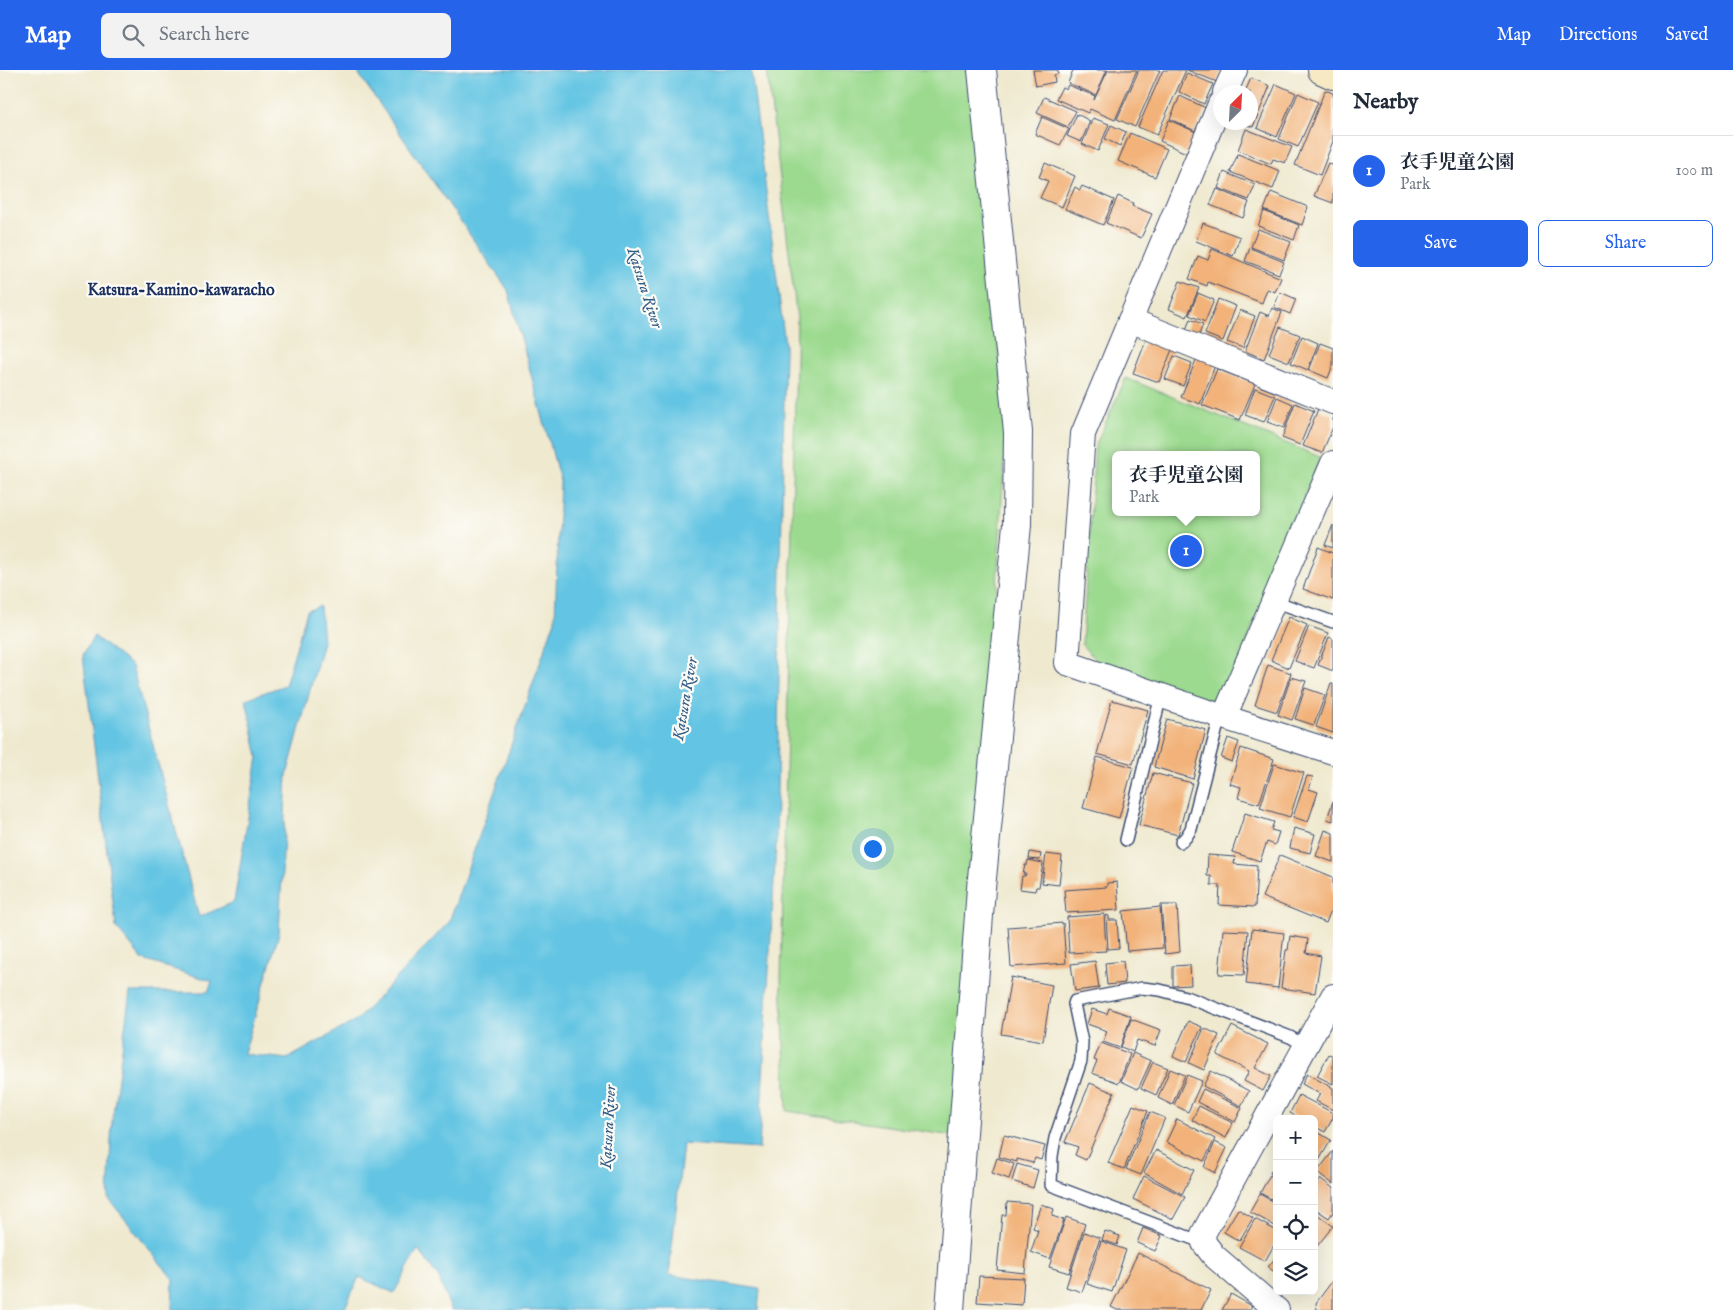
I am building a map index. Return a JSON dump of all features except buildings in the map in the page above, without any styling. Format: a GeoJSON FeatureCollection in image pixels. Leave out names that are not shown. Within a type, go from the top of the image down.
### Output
{"type":"FeatureCollection","features":[{"type":"Feature","properties":{"kind":"main road"},"geometry":{"type":"LineString","coordinates":[[1322,70],[1333,75]]}},
{"type":"Feature","properties":{"kind":"street"},"geometry":{"type":"LineString","coordinates":[[950,1310],[981,888],[1017,526],[1018,432],[982,70]]}},
{"type":"Feature","properties":{"kind":"street"},"geometry":{"type":"LineString","coordinates":[[1228,85],[1235,70]]}},
{"type":"Feature","properties":{"kind":"street"},"geometry":{"type":"LineString","coordinates":[[1213,121],[1083,434],[1068,663],[1222,717],[1333,752]]}},
{"type":"Feature","properties":{"kind":"street"},"geometry":{"type":"LineString","coordinates":[[1130,320],[1333,402]]}},
{"type":"Feature","properties":{"kind":"street"},"geometry":{"type":"LineString","coordinates":[[1222,717],[1274,601],[1327,494],[1333,463]]}},
{"type":"Feature","properties":{"kind":"street"},"geometry":{"type":"LineString","coordinates":[[1277,1310],[1214,1256],[1204,1243],[1203,1234],[1333,996]]}},
{"type":"Feature","properties":{"kind":"lane"},"geometry":{"type":"LineString","coordinates":[[1274,601],[1333,622]]}},
{"type":"Feature","properties":{"kind":"lane"},"geometry":{"type":"LineString","coordinates":[[1126,840],[1161,695]]}},
{"type":"Feature","properties":{"kind":"lane"},"geometry":{"type":"LineString","coordinates":[[1181,842],[1191,828],[1222,717]]}},
{"type":"Feature","properties":{"kind":"lane"},"geometry":{"type":"LineString","coordinates":[[1204,1243],[1051,1185],[1052,1156],[1056,1138],[1081,1061],[1082,1042],[1074,1004],[1076,1001],[1142,988],[1160,990],[1189,998],[1236,1016],[1290,1037],[1306,1046]]}},
{"type":"Feature","properties":{"kind":"green space"},"geometry":{"type":"Polygon","coordinates":[[[767,70],[966,70],[981,149],[1006,431],[994,636],[953,1136],[787,1111],[781,978],[797,319],[767,70]]]}},
{"type":"Feature","properties":{"kind":"green space"},"geometry":{"type":"Polygon","coordinates":[[[1126,378],[1320,457],[1227,692],[1209,700],[1102,667],[1082,645],[1095,446],[1126,378]]]}},
{"type":"Feature","properties":{"kind":"water","name":"Katsura River"},"geometry":{"type":"Polygon","coordinates":[[[356,70],[751,70],[785,345],[776,845],[759,1149],[683,1144],[669,1275],[760,1289],[758,1310],[451,1310],[439,1278],[418,1249],[394,1293],[359,1277],[344,1310],[172,1310],[173,1279],[108,1198],[112,1121],[130,992],[208,992],[212,981],[143,960],[116,927],[83,655],[94,636],[132,666],[199,917],[234,902],[258,757],[246,699],[285,685],[307,611],[320,606],[323,642],[287,775],[279,933],[244,1054],[287,1059],[357,1020],[449,922],[555,620],[560,481],[508,290],[356,70]]]}},
{"type":"Feature","properties":{"kind":"place","name":"衣手児童公園"},"geometry":{"type":"Point","coordinates":[1186,551]}},
{"type":"Feature","properties":{"kind":"district","name":"Katsura-Kamino-kawaracho"},"geometry":{"type":"Point","coordinates":[181,291]}}]}
